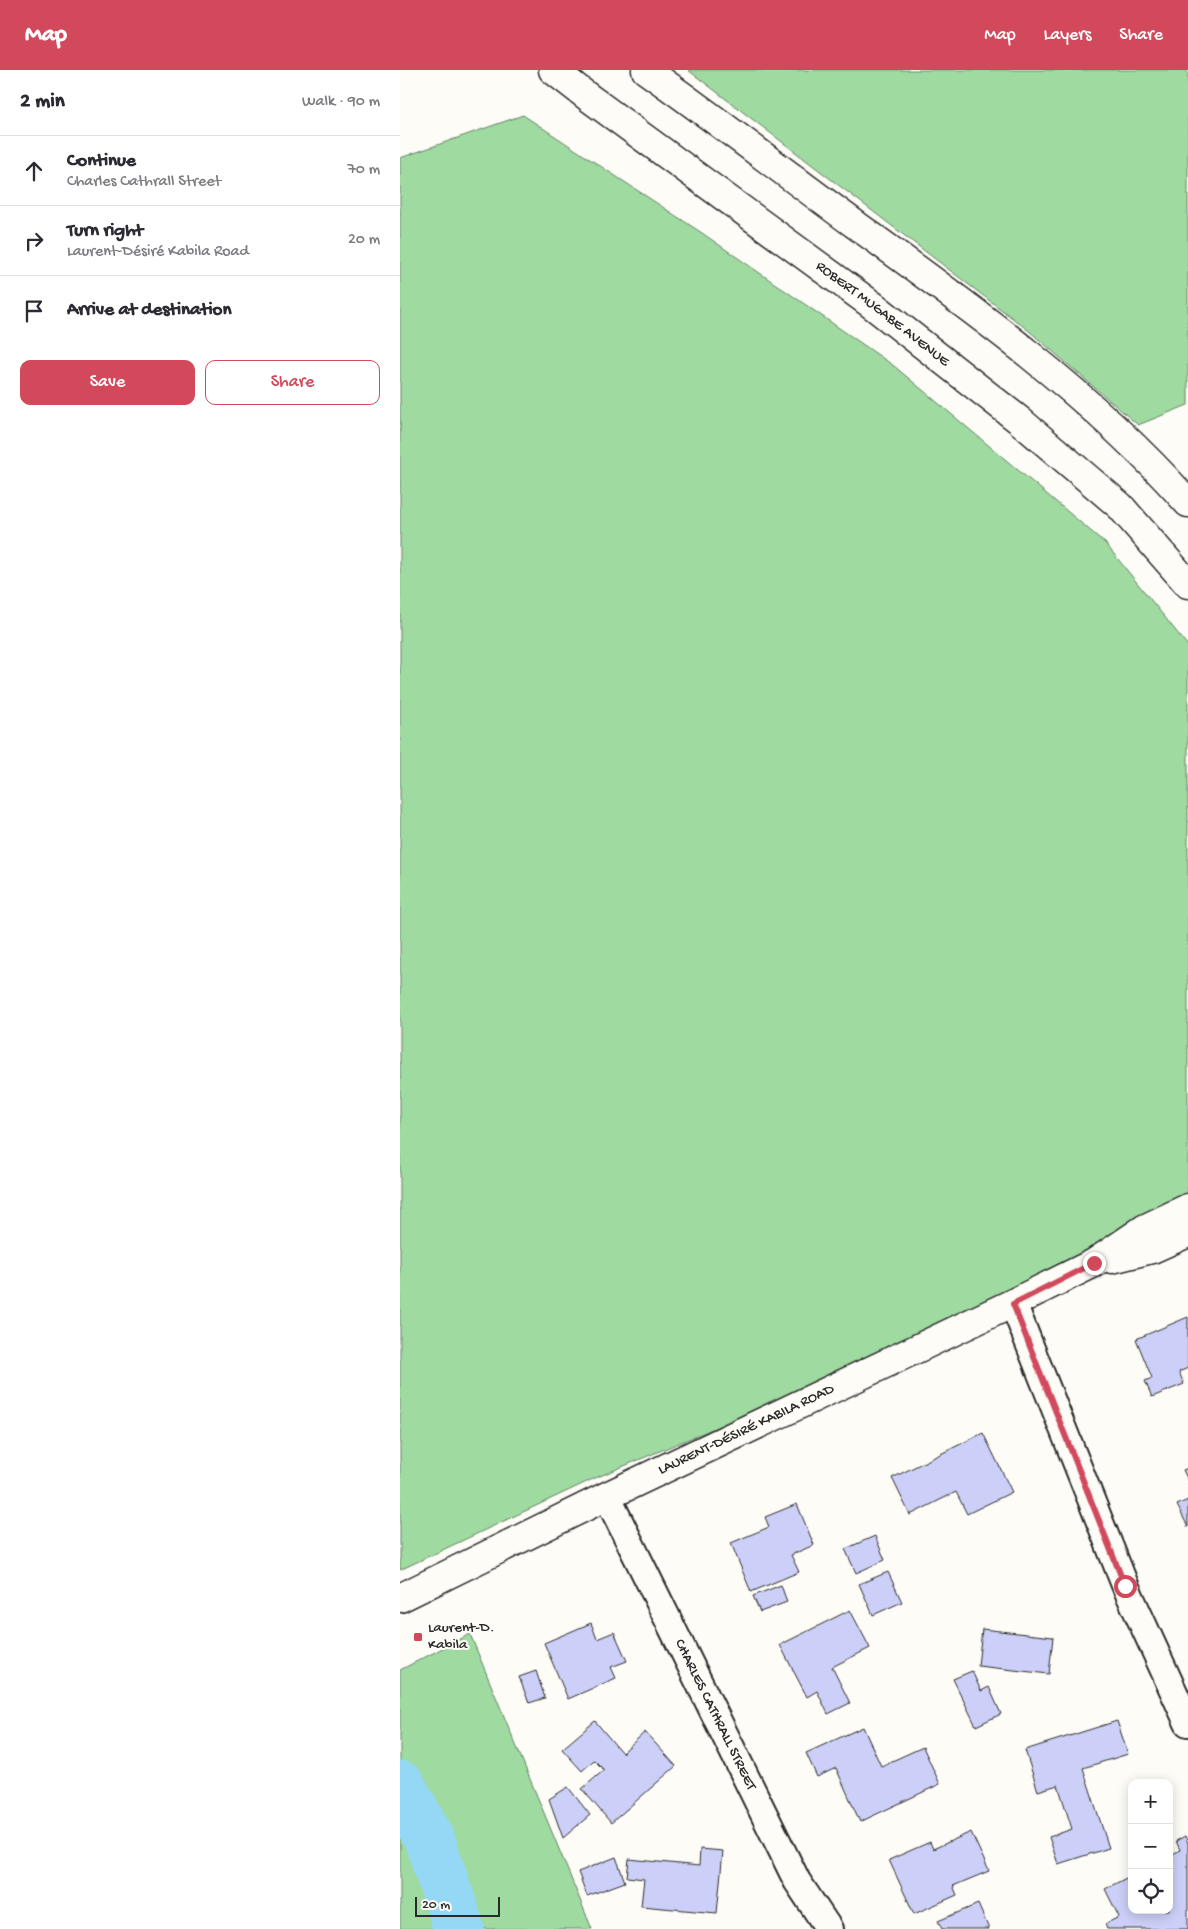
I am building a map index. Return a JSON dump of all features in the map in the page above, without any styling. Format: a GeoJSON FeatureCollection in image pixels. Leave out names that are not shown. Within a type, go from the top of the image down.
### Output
{"type":"FeatureCollection","features":[{"type":"Feature","properties":{"kind":"main road","name":"ROBERT MUGABE AVENUE"},"geometry":{"type":"LineString","coordinates":[[553,70],[875,307],[1019,420],[1120,506],[1188,584]]}},
{"type":"Feature","properties":{"kind":"main road"},"geometry":{"type":"LineString","coordinates":[[646,70],[942,287],[1064,384],[1163,474],[1188,503]]}},
{"type":"Feature","properties":{"kind":"main road","name":"LAURENT-DÉSIRÉ KABILA ROAD"},"geometry":{"type":"LineString","coordinates":[[400,1598],[607,1496],[1013,1304],[1094,1263],[1144,1229],[1188,1208]]}},
{"type":"Feature","properties":{"kind":"main road","name":"LAURENT-DÉSIRÉ KABILA ROAD"},"geometry":{"type":"LineString","coordinates":[[1094,1263],[1152,1249],[1188,1233]]}},
{"type":"Feature","properties":{"kind":"street"},"geometry":{"type":"LineString","coordinates":[[1013,1304],[1125,1586],[1188,1723]]}},
{"type":"Feature","properties":{"kind":"street","name":"CHARLES CATHRALL STREET"},"geometry":{"type":"LineString","coordinates":[[607,1496],[797,1881],[829,1929]]}},
{"type":"Feature","properties":{"kind":"green space"},"geometry":{"type":"Polygon","coordinates":[[[688,70],[1183,70],[1188,72],[1188,405],[1138,425],[1028,330],[688,70]]]}},
{"type":"Feature","properties":{"kind":"green space"},"geometry":{"type":"Polygon","coordinates":[[[523,115],[702,233],[894,366],[1105,543],[1188,646],[1188,1194],[1132,1221],[1013,1303],[593,1479],[400,1570],[400,158],[523,115]]]}},
{"type":"Feature","properties":{"kind":"green space"},"geometry":{"type":"Polygon","coordinates":[[[470,1634],[592,1929],[400,1929],[400,1670],[470,1634]]]}},
{"type":"Feature","properties":{"kind":"building"},"geometry":{"type":"Polygon","coordinates":[[[1188,1317],[1188,1368],[1179,1372],[1184,1384],[1152,1397],[1145,1381],[1152,1378],[1136,1339],[1188,1317]]]}},
{"type":"Feature","properties":{"kind":"building"},"geometry":{"type":"Polygon","coordinates":[[[983,1433],[1012,1492],[967,1514],[956,1492],[910,1515],[892,1478],[983,1433]]]}},
{"type":"Feature","properties":{"kind":"building"},"geometry":{"type":"Polygon","coordinates":[[[1188,1468],[1188,1480],[1183,1470],[1188,1468]]]}},
{"type":"Feature","properties":{"kind":"building"},"geometry":{"type":"Polygon","coordinates":[[[1188,1500],[1188,1527],[1177,1505],[1188,1500]]]}},
{"type":"Feature","properties":{"kind":"building"},"geometry":{"type":"Polygon","coordinates":[[[797,1504],[814,1545],[791,1555],[799,1572],[751,1592],[731,1543],[769,1527],[765,1517],[797,1504]]]}},
{"type":"Feature","properties":{"kind":"building"},"geometry":{"type":"Polygon","coordinates":[[[875,1536],[885,1560],[856,1573],[845,1549],[875,1536]]]}},
{"type":"Feature","properties":{"kind":"building"},"geometry":{"type":"Polygon","coordinates":[[[888,1572],[902,1602],[873,1615],[859,1584],[888,1572]]]}},
{"type":"Feature","properties":{"kind":"building"},"geometry":{"type":"Polygon","coordinates":[[[781,1585],[787,1602],[760,1612],[753,1596],[781,1585]]]}},
{"type":"Feature","properties":{"kind":"building"},"geometry":{"type":"Polygon","coordinates":[[[850,1610],[870,1648],[832,1667],[850,1703],[828,1714],[817,1691],[807,1697],[780,1645],[850,1610]]]}},
{"type":"Feature","properties":{"kind":"building"},"geometry":{"type":"Polygon","coordinates":[[[591,1623],[597,1639],[614,1632],[627,1661],[611,1667],[616,1678],[568,1699],[544,1643],[591,1623]]]}},
{"type":"Feature","properties":{"kind":"building"},"geometry":{"type":"Polygon","coordinates":[[[982,1629],[1053,1637],[1049,1674],[978,1666],[982,1629]]]}},
{"type":"Feature","properties":{"kind":"building"},"geometry":{"type":"Polygon","coordinates":[[[536,1671],[545,1698],[529,1703],[519,1677],[536,1671]]]}},
{"type":"Feature","properties":{"kind":"building"},"geometry":{"type":"Polygon","coordinates":[[[972,1671],[981,1691],[989,1687],[1001,1714],[976,1726],[953,1679],[972,1671]]]}},
{"type":"Feature","properties":{"kind":"building"},"geometry":{"type":"Polygon","coordinates":[[[595,1721],[622,1753],[645,1732],[676,1766],[611,1823],[582,1789],[604,1770],[594,1760],[582,1771],[562,1749],[595,1721]]]}},
{"type":"Feature","properties":{"kind":"building"},"geometry":{"type":"Polygon","coordinates":[[[1117,1721],[1128,1754],[1083,1768],[1109,1848],[1058,1864],[1049,1837],[1072,1829],[1058,1785],[1038,1791],[1025,1750],[1117,1721]]]}},
{"type":"Feature","properties":{"kind":"building"},"geometry":{"type":"Polygon","coordinates":[[[863,1727],[881,1766],[923,1747],[940,1784],[860,1822],[836,1768],[817,1777],[806,1753],[863,1727]]]}},
{"type":"Feature","properties":{"kind":"building"},"geometry":{"type":"Polygon","coordinates":[[[568,1787],[590,1815],[563,1838],[549,1799],[568,1787]]]}},
{"type":"Feature","properties":{"kind":"building"},"geometry":{"type":"Polygon","coordinates":[[[971,1832],[989,1871],[953,1886],[957,1895],[914,1914],[889,1860],[930,1842],[933,1849],[971,1832]]]}},
{"type":"Feature","properties":{"kind":"building"},"geometry":{"type":"Polygon","coordinates":[[[1185,1836],[1188,1843],[1188,1929],[1107,1929],[1105,1924],[1119,1917],[1105,1889],[1128,1877],[1128,1914],[1173,1914],[1173,1854],[1180,1850],[1176,1841],[1185,1836]]]}},
{"type":"Feature","properties":{"kind":"building"},"geometry":{"type":"Polygon","coordinates":[[[700,1849],[723,1851],[717,1913],[641,1906],[644,1879],[627,1877],[629,1859],[699,1866],[700,1849]]]}},
{"type":"Feature","properties":{"kind":"building"},"geometry":{"type":"Polygon","coordinates":[[[616,1857],[625,1882],[587,1896],[578,1872],[616,1857]]]}},
{"type":"Feature","properties":{"kind":"building"},"geometry":{"type":"Polygon","coordinates":[[[978,1904],[989,1929],[942,1929],[938,1921],[978,1904]]]}},
{"type":"Feature","properties":{"kind":"waterway"},"geometry":{"type":"LineString","coordinates":[[400,1786],[429,1838],[459,1929]]}},
{"type":"Feature","properties":{"kind":"place","name":"Laurent-D. Kabila"},"geometry":{"type":"Point","coordinates":[418,1637]}},
{"type":"Feature","properties":{"kind":"route"},"geometry":{"type":"LineString","coordinates":[[1094,1263],[1013,1304],[1125,1586]]}}]}
